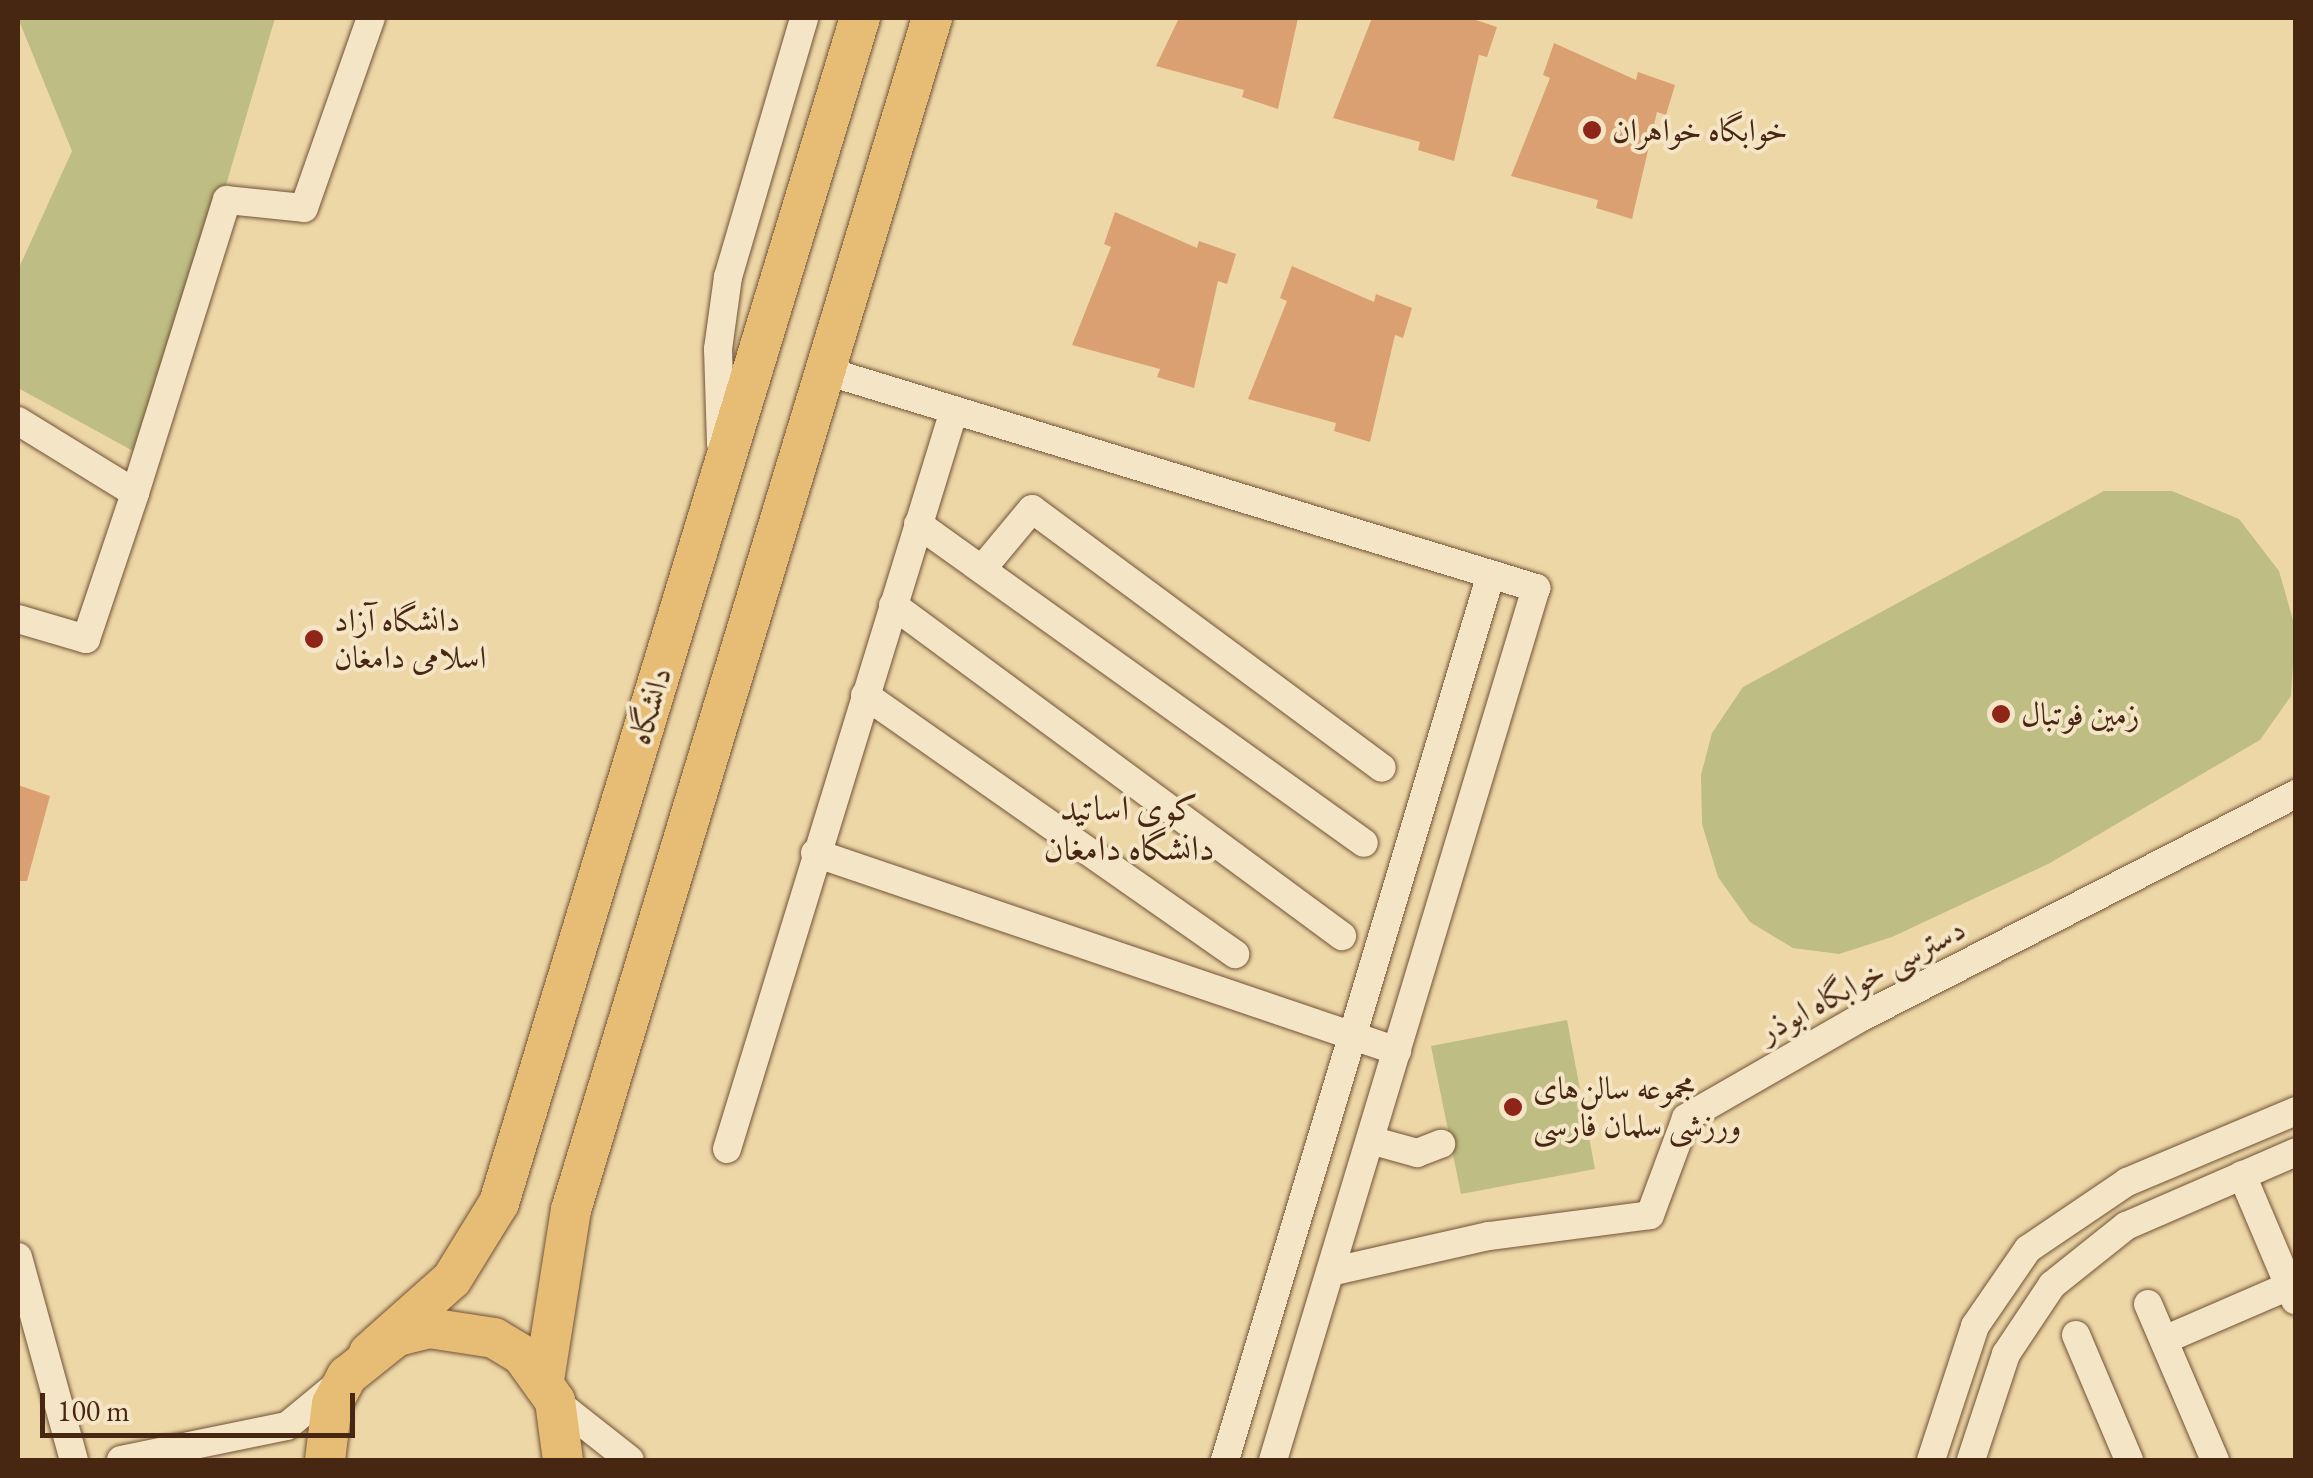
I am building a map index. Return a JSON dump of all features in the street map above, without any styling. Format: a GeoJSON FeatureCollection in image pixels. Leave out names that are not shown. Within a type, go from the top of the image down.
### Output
{"type":"FeatureCollection","features":[{"type":"Feature","properties":{"kind":"highway","name":"دانشگاه"},"geometry":{"type":"LineString","coordinates":[[358,1365],[452,1279],[498,1202],[860,18]]}},
{"type":"Feature","properties":{"kind":"highway"},"geometry":{"type":"LineString","coordinates":[[563,1460],[550,1391],[572,1210],[932,18]]}},
{"type":"Feature","properties":{"kind":"highway"},"geometry":{"type":"LineString","coordinates":[[326,1460],[332,1404],[358,1365],[397,1336],[462,1328],[522,1355],[550,1391]]}},
{"type":"Feature","properties":{"kind":"street"},"geometry":{"type":"LineString","coordinates":[[18,619],[86,639],[227,200],[304,208],[370,18]]}},
{"type":"Feature","properties":{"kind":"street"},"geometry":{"type":"LineString","coordinates":[[722,467],[718,348],[728,277],[804,18]]}},
{"type":"Feature","properties":{"kind":"street"},"geometry":{"type":"LineString","coordinates":[[823,370],[1536,588],[1273,1460]]}},
{"type":"Feature","properties":{"kind":"street"},"geometry":{"type":"LineString","coordinates":[[727,1149],[954,410]]}},
{"type":"Feature","properties":{"kind":"street"},"geometry":{"type":"LineString","coordinates":[[18,421],[135,492]]}},
{"type":"Feature","properties":{"kind":"street"},"geometry":{"type":"LineString","coordinates":[[982,569],[1032,509],[1382,768]]}},
{"type":"Feature","properties":{"kind":"street"},"geometry":{"type":"LineString","coordinates":[[918,524],[1364,844]]}},
{"type":"Feature","properties":{"kind":"street"},"geometry":{"type":"LineString","coordinates":[[1225,1460],[1492,574]]}},
{"type":"Feature","properties":{"kind":"street"},"geometry":{"type":"LineString","coordinates":[[893,604],[1342,936]]}},
{"type":"Feature","properties":{"kind":"street"},"geometry":{"type":"LineString","coordinates":[[865,695],[1235,954]]}},
{"type":"Feature","properties":{"kind":"street","name":"دسترسی خوابگاه ابوذر"},"geometry":{"type":"LineString","coordinates":[[1330,1272],[1490,1236],[1650,1215],[1686,1118],[1860,1018],[2296,794]]}},
{"type":"Feature","properties":{"kind":"street"},"geometry":{"type":"LineString","coordinates":[[815,853],[1396,1051]]}},
{"type":"Feature","properties":{"kind":"street"},"geometry":{"type":"LineString","coordinates":[[1931,1460],[1975,1326],[2028,1249],[2127,1182],[2296,1110]]}},
{"type":"Feature","properties":{"kind":"street"},"geometry":{"type":"LineString","coordinates":[[1370,1140],[1416,1153],[1442,1144]]}},
{"type":"Feature","properties":{"kind":"street"},"geometry":{"type":"LineString","coordinates":[[1971,1460],[2006,1354],[2052,1285],[2126,1226],[2296,1152]]}},
{"type":"Feature","properties":{"kind":"street"},"geometry":{"type":"LineString","coordinates":[[2164,1340],[2293,1290],[2242,1175]]}},
{"type":"Feature","properties":{"kind":"street"},"geometry":{"type":"LineString","coordinates":[[18,1257],[26,1319],[74,1460]]}},
{"type":"Feature","properties":{"kind":"street"},"geometry":{"type":"LineString","coordinates":[[2148,1304],[2215,1460]]}},
{"type":"Feature","properties":{"kind":"street"},"geometry":{"type":"LineString","coordinates":[[2076,1335],[2129,1460]]}},
{"type":"Feature","properties":{"kind":"street"},"geometry":{"type":"LineString","coordinates":[[121,1460],[287,1426],[358,1365]]}},
{"type":"Feature","properties":{"kind":"street"},"geometry":{"type":"LineString","coordinates":[[1252,1368],[1253,1400],[1263,1409],[1284,1407],[1293,1395]]}},
{"type":"Feature","properties":{"kind":"street"},"geometry":{"type":"LineString","coordinates":[[550,1391],[630,1460]]}},
{"type":"Feature","properties":{"kind":"shaded area"},"geometry":{"type":"Polygon","coordinates":[[[18,18],[275,18],[146,458],[18,388],[18,270],[72,151],[18,18]]]}},
{"type":"Feature","properties":{"kind":"shaded area","name":"زمین فوتبال"},"geometry":{"type":"Polygon","coordinates":[[[2104,491],[2172,491],[2239,519],[2279,571],[2295,627],[2291,696],[2260,740],[2050,863],[1892,937],[1839,954],[1793,948],[1750,922],[1718,877],[1702,824],[1701,775],[1712,733],[1743,687],[2104,491]]]}},
{"type":"Feature","properties":{"kind":"shaded area","name":"مجموعه سالن‌های ورزشی سلمان فارسی"},"geometry":{"type":"Polygon","coordinates":[[[1567,1020],[1595,1169],[1461,1194],[1431,1046],[1567,1020]]]}},
{"type":"Feature","properties":{"kind":"building"},"geometry":{"type":"Polygon","coordinates":[[[1179,18],[1298,18],[1278,109],[1242,97],[1244,90],[1156,66],[1179,18]]]}},
{"type":"Feature","properties":{"kind":"building"},"geometry":{"type":"Polygon","coordinates":[[[1372,18],[1470,18],[1497,27],[1487,57],[1479,55],[1454,161],[1418,150],[1420,142],[1333,118],[1372,18]]]}},
{"type":"Feature","properties":{"kind":"building","name":"خوابگاه خواهران"},"geometry":{"type":"Polygon","coordinates":[[[1554,43],[1636,80],[1638,72],[1675,85],[1666,115],[1657,112],[1632,219],[1596,208],[1598,200],[1511,176],[1550,78],[1543,75],[1554,43]]]}},
{"type":"Feature","properties":{"kind":"building"},"geometry":{"type":"Polygon","coordinates":[[[1115,212],[1197,248],[1199,241],[1236,254],[1227,284],[1218,281],[1194,388],[1157,377],[1160,369],[1072,345],[1111,247],[1104,244],[1115,212]]]}},
{"type":"Feature","properties":{"kind":"building"},"geometry":{"type":"Polygon","coordinates":[[[1292,266],[1374,302],[1376,294],[1412,308],[1403,338],[1395,335],[1370,442],[1334,431],[1336,423],[1248,399],[1287,301],[1280,298],[1292,266]]]}},
{"type":"Feature","properties":{"kind":"building"},"geometry":{"type":"Polygon","coordinates":[[[18,785],[50,796],[27,881],[18,881],[18,785]]]}},
{"type":"Feature","properties":{"kind":"place","name":"خوابگاه خواهران"},"geometry":{"type":"Point","coordinates":[1592,130]}},
{"type":"Feature","properties":{"kind":"place","name":"دانشگاه آزاد اسلامی دامغان"},"geometry":{"type":"Point","coordinates":[314,639]}},
{"type":"Feature","properties":{"kind":"place","name":"زمین فوتبال"},"geometry":{"type":"Point","coordinates":[2001,714]}},
{"type":"Feature","properties":{"kind":"place","name":"مجموعه سالن‌های ورزشی سلمان فارسی"},"geometry":{"type":"Point","coordinates":[1513,1107]}},
{"type":"Feature","properties":{"kind":"district","name":"کوی اساتید دانشگاه دامغان"},"geometry":{"type":"Point","coordinates":[1129,828]}}]}
